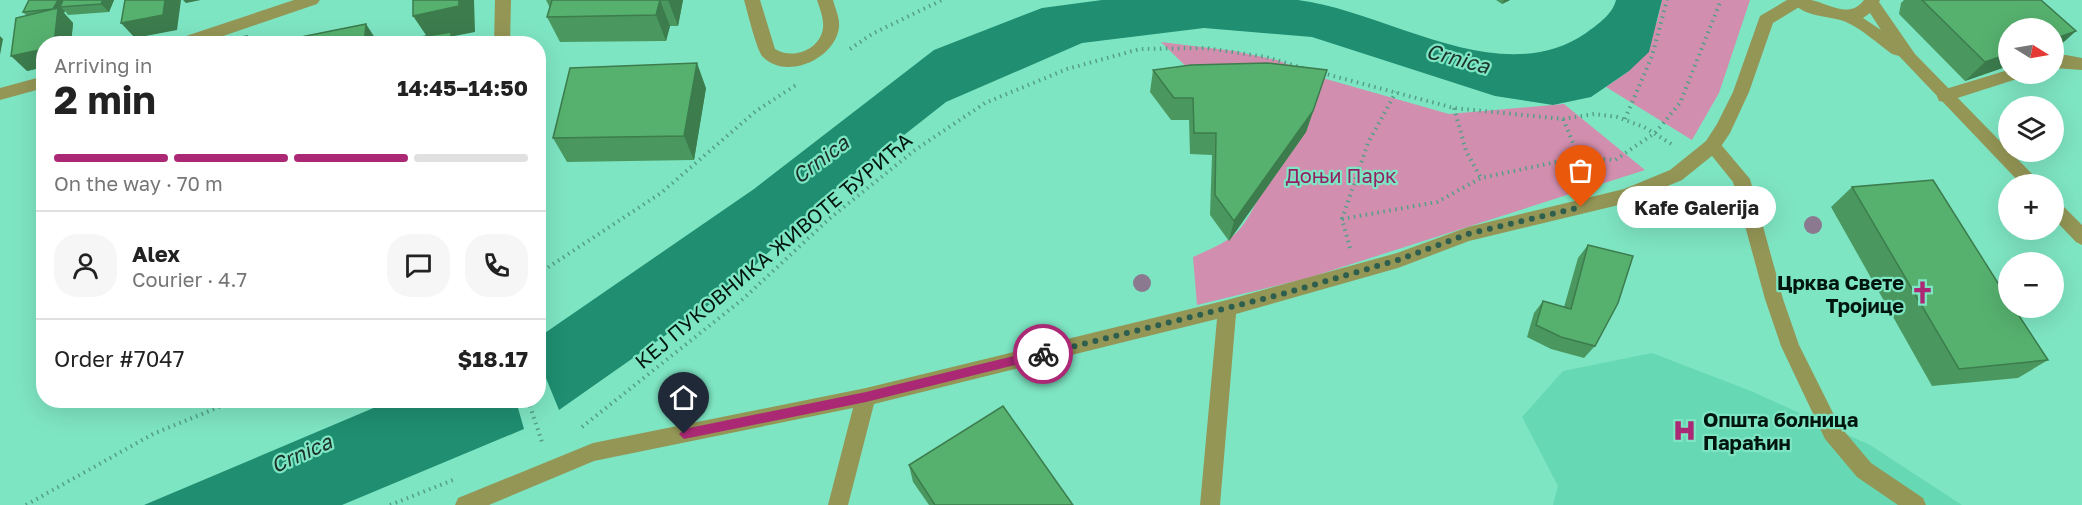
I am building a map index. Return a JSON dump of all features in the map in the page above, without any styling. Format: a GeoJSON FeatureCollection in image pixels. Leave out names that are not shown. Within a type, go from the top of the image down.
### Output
{"type":"FeatureCollection","features":[{"type":"Feature","properties":{"kind":"street"},"geometry":{"type":"LineString","coordinates":[[204,36],[312,0]]}},
{"type":"Feature","properties":{"kind":"street"},"geometry":{"type":"LineString","coordinates":[[502,36],[503,0]]}},
{"type":"Feature","properties":{"kind":"street"},"geometry":{"type":"LineString","coordinates":[[752,0],[768,53],[780,60],[788,61],[811,55],[824,44],[832,25],[825,0]]}},
{"type":"Feature","properties":{"kind":"street"},"geometry":{"type":"LineString","coordinates":[[465,505],[594,452],[866,397],[1227,308],[1398,260],[1468,234],[1627,196],[1676,175],[1712,146],[1724,128],[1741,92],[1767,20],[1799,0],[1823,12],[1848,15],[1858,13],[1871,2],[1909,58],[2021,174]]}},
{"type":"Feature","properties":{"kind":"street"},"geometry":{"type":"LineString","coordinates":[[1848,15],[1909,58]]}},
{"type":"Feature","properties":{"kind":"street"},"geometry":{"type":"LineString","coordinates":[[2064,61],[2082,64]]}},
{"type":"Feature","properties":{"kind":"street"},"geometry":{"type":"LineString","coordinates":[[1945,96],[1998,79]]}},
{"type":"Feature","properties":{"kind":"street"},"geometry":{"type":"LineString","coordinates":[[0,94],[36,84]]}},
{"type":"Feature","properties":{"kind":"street"},"geometry":{"type":"LineString","coordinates":[[1712,146],[1741,179],[1774,299],[1790,346],[1833,432],[1864,470],[1916,505]]}},
{"type":"Feature","properties":{"kind":"street"},"geometry":{"type":"LineString","coordinates":[[2064,218],[2082,237]]}},
{"type":"Feature","properties":{"kind":"street"},"geometry":{"type":"LineString","coordinates":[[1210,505],[1227,308]]}},
{"type":"Feature","properties":{"kind":"street"},"geometry":{"type":"LineString","coordinates":[[838,505],[866,397]]}},
{"type":"Feature","properties":{"kind":"path"},"geometry":{"type":"LineString","coordinates":[[843,53],[872,34],[942,0]]}},
{"type":"Feature","properties":{"kind":"path"},"geometry":{"type":"LineString","coordinates":[[1626,119],[1652,56],[1667,0]]}},
{"type":"Feature","properties":{"kind":"path"},"geometry":{"type":"LineString","coordinates":[[1342,219],[1437,202],[1481,178],[1578,157],[1615,160],[1654,133],[1680,103],[1721,0]]}},
{"type":"Feature","properties":{"kind":"path","name":"КЕЈ ПУКОВНИКА ЖИВОТЕ ЂУРИЋА"},"geometry":{"type":"LineString","coordinates":[[578,430],[743,299],[829,219],[915,150],[985,103],[1067,69],[1140,49],[1206,48],[1266,57],[1309,69]]}},
{"type":"Feature","properties":{"kind":"path"},"geometry":{"type":"LineString","coordinates":[[1320,72],[1454,108],[1563,119],[1594,114],[1626,119],[1654,133],[1695,162]]}},
{"type":"Feature","properties":{"kind":"path"},"geometry":{"type":"LineString","coordinates":[[546,269],[661,193],[756,111],[804,79]]}},
{"type":"Feature","properties":{"kind":"path"},"geometry":{"type":"LineString","coordinates":[[1357,272],[1342,219],[1368,143],[1396,92]]}},
{"type":"Feature","properties":{"kind":"path"},"geometry":{"type":"LineString","coordinates":[[1454,108],[1466,151],[1481,178]]}},
{"type":"Feature","properties":{"kind":"path"},"geometry":{"type":"LineString","coordinates":[[1563,119],[1578,157]]}},
{"type":"Feature","properties":{"kind":"path"},"geometry":{"type":"LineString","coordinates":[[26,505],[153,434],[216,408]]}},
{"type":"Feature","properties":{"kind":"path"},"geometry":{"type":"LineString","coordinates":[[531,408],[543,443]]}},
{"type":"Feature","properties":{"kind":"path"},"geometry":{"type":"LineString","coordinates":[[532,447],[550,440]]}},
{"type":"Feature","properties":{"kind":"path"},"geometry":{"type":"LineString","coordinates":[[390,505],[456,478]]}},
{"type":"Feature","properties":{"kind":"shaded area","name":"Општа болница Параћин"},"geometry":{"type":"Polygon","coordinates":[[[1652,353],[1751,391],[1870,445],[1962,505],[1553,505],[1558,486],[1522,417],[1563,371],[1652,353]]]}},
{"type":"Feature","properties":{"kind":"green space"},"geometry":{"type":"Polygon","coordinates":[[[1662,0],[1750,0],[1719,93],[1692,140],[1606,87],[1629,71],[1657,22],[1662,0]]]}},
{"type":"Feature","properties":{"kind":"green space","name":"Доњи Парк"},"geometry":{"type":"Polygon","coordinates":[[[1161,42],[1234,51],[1277,60],[1326,79],[1449,114],[1564,104],[1645,170],[1308,278],[1197,305],[1193,257],[1232,237],[1250,214],[1257,201],[1242,175],[1260,139],[1161,42]]]}},
{"type":"Feature","properties":{"kind":"water","name":"Crnica"},"geometry":{"type":"Polygon","coordinates":[[[1102,0],[1298,0],[1333,7],[1444,43],[1481,51],[1517,54],[1553,49],[1586,33],[1600,23],[1616,0],[1662,0],[1649,52],[1629,71],[1591,97],[1553,105],[1495,96],[1312,37],[1204,28],[1082,43],[946,102],[824,198],[730,290],[559,410],[546,378],[546,332],[754,189],[934,50],[1042,8],[1102,0]]]}},
{"type":"Feature","properties":{"kind":"water","name":"Crnica"},"geometry":{"type":"Polygon","coordinates":[[[373,408],[518,408],[524,429],[342,505],[144,505],[373,408]]]}},
{"type":"Feature","properties":{"kind":"building"},"geometry":{"type":"Polygon","coordinates":[[[29,0],[58,0],[53,9],[23,12],[29,0]]]}},
{"type":"Feature","properties":{"kind":"building"},"geometry":{"type":"Polygon","coordinates":[[[63,0],[103,0],[101,4],[60,7],[63,0]]]}},
{"type":"Feature","properties":{"kind":"building"},"geometry":{"type":"Polygon","coordinates":[[[125,0],[165,0],[163,15],[121,23],[125,0]]]}},
{"type":"Feature","properties":{"kind":"building"},"geometry":{"type":"Polygon","coordinates":[[[413,0],[459,0],[459,6],[413,16],[413,0]]]}},
{"type":"Feature","properties":{"kind":"building"},"geometry":{"type":"Polygon","coordinates":[[[552,0],[660,0],[656,15],[547,17],[552,0]]]}},
{"type":"Feature","properties":{"kind":"building"},"geometry":{"type":"Polygon","coordinates":[[[1922,0],[2041,0],[2061,18],[1998,18],[1998,57],[1985,62],[1922,0]]]}},
{"type":"Feature","properties":{"kind":"building"},"geometry":{"type":"Polygon","coordinates":[[[58,8],[55,36],[36,36],[36,51],[11,56],[16,18],[58,8]]]}},
{"type":"Feature","properties":{"kind":"building"},"geometry":{"type":"Polygon","coordinates":[[[2064,20],[2076,31],[2064,35],[2064,20]]]}},
{"type":"Feature","properties":{"kind":"building"},"geometry":{"type":"Polygon","coordinates":[[[366,24],[365,36],[306,36],[366,24]]]}},
{"type":"Feature","properties":{"kind":"building"},"geometry":{"type":"Polygon","coordinates":[[[451,32],[451,36],[427,36],[451,32]]]}},
{"type":"Feature","properties":{"kind":"building"},"geometry":{"type":"Polygon","coordinates":[[[697,63],[684,136],[553,138],[570,68],[697,63]]]}},
{"type":"Feature","properties":{"kind":"building"},"geometry":{"type":"Polygon","coordinates":[[[1267,63],[1327,70],[1313,111],[1234,221],[1215,195],[1216,133],[1194,133],[1193,98],[1174,98],[1153,70],[1191,65],[1267,63]]]}},
{"type":"Feature","properties":{"kind":"building"},"geometry":{"type":"Polygon","coordinates":[[[1933,180],[1998,283],[1998,318],[2021,318],[2048,360],[1959,369],[1852,187],[1933,180]]]}},
{"type":"Feature","properties":{"kind":"building"},"geometry":{"type":"Polygon","coordinates":[[[1588,245],[1633,256],[1618,303],[1595,346],[1561,337],[1536,325],[1543,301],[1571,309],[1588,245]]]}},
{"type":"Feature","properties":{"kind":"building"},"geometry":{"type":"Polygon","coordinates":[[[1003,406],[1073,505],[935,505],[909,465],[1003,406]]]}},
{"type":"Feature","properties":{"kind":"way so far"},"geometry":{"type":"LineString","coordinates":[[1043,354],[1279,295],[1398,260],[1468,234],[1581,207]]}},
{"type":"Feature","properties":{"kind":"place","name":"Kafe Galerija"},"geometry":{"type":"Point","coordinates":[1581,207]}},
{"type":"Feature","properties":{"kind":"place","name":"Црква Свете Тројице"},"geometry":{"type":"Point","coordinates":[1922,293]}},
{"type":"Feature","properties":{"kind":"place","name":"Општа болница Параћин"},"geometry":{"type":"Point","coordinates":[1685,431]}},
{"type":"Feature","properties":{"kind":"route"},"geometry":{"type":"LineString","coordinates":[[684,434],[866,397],[1043,354]]}}]}
